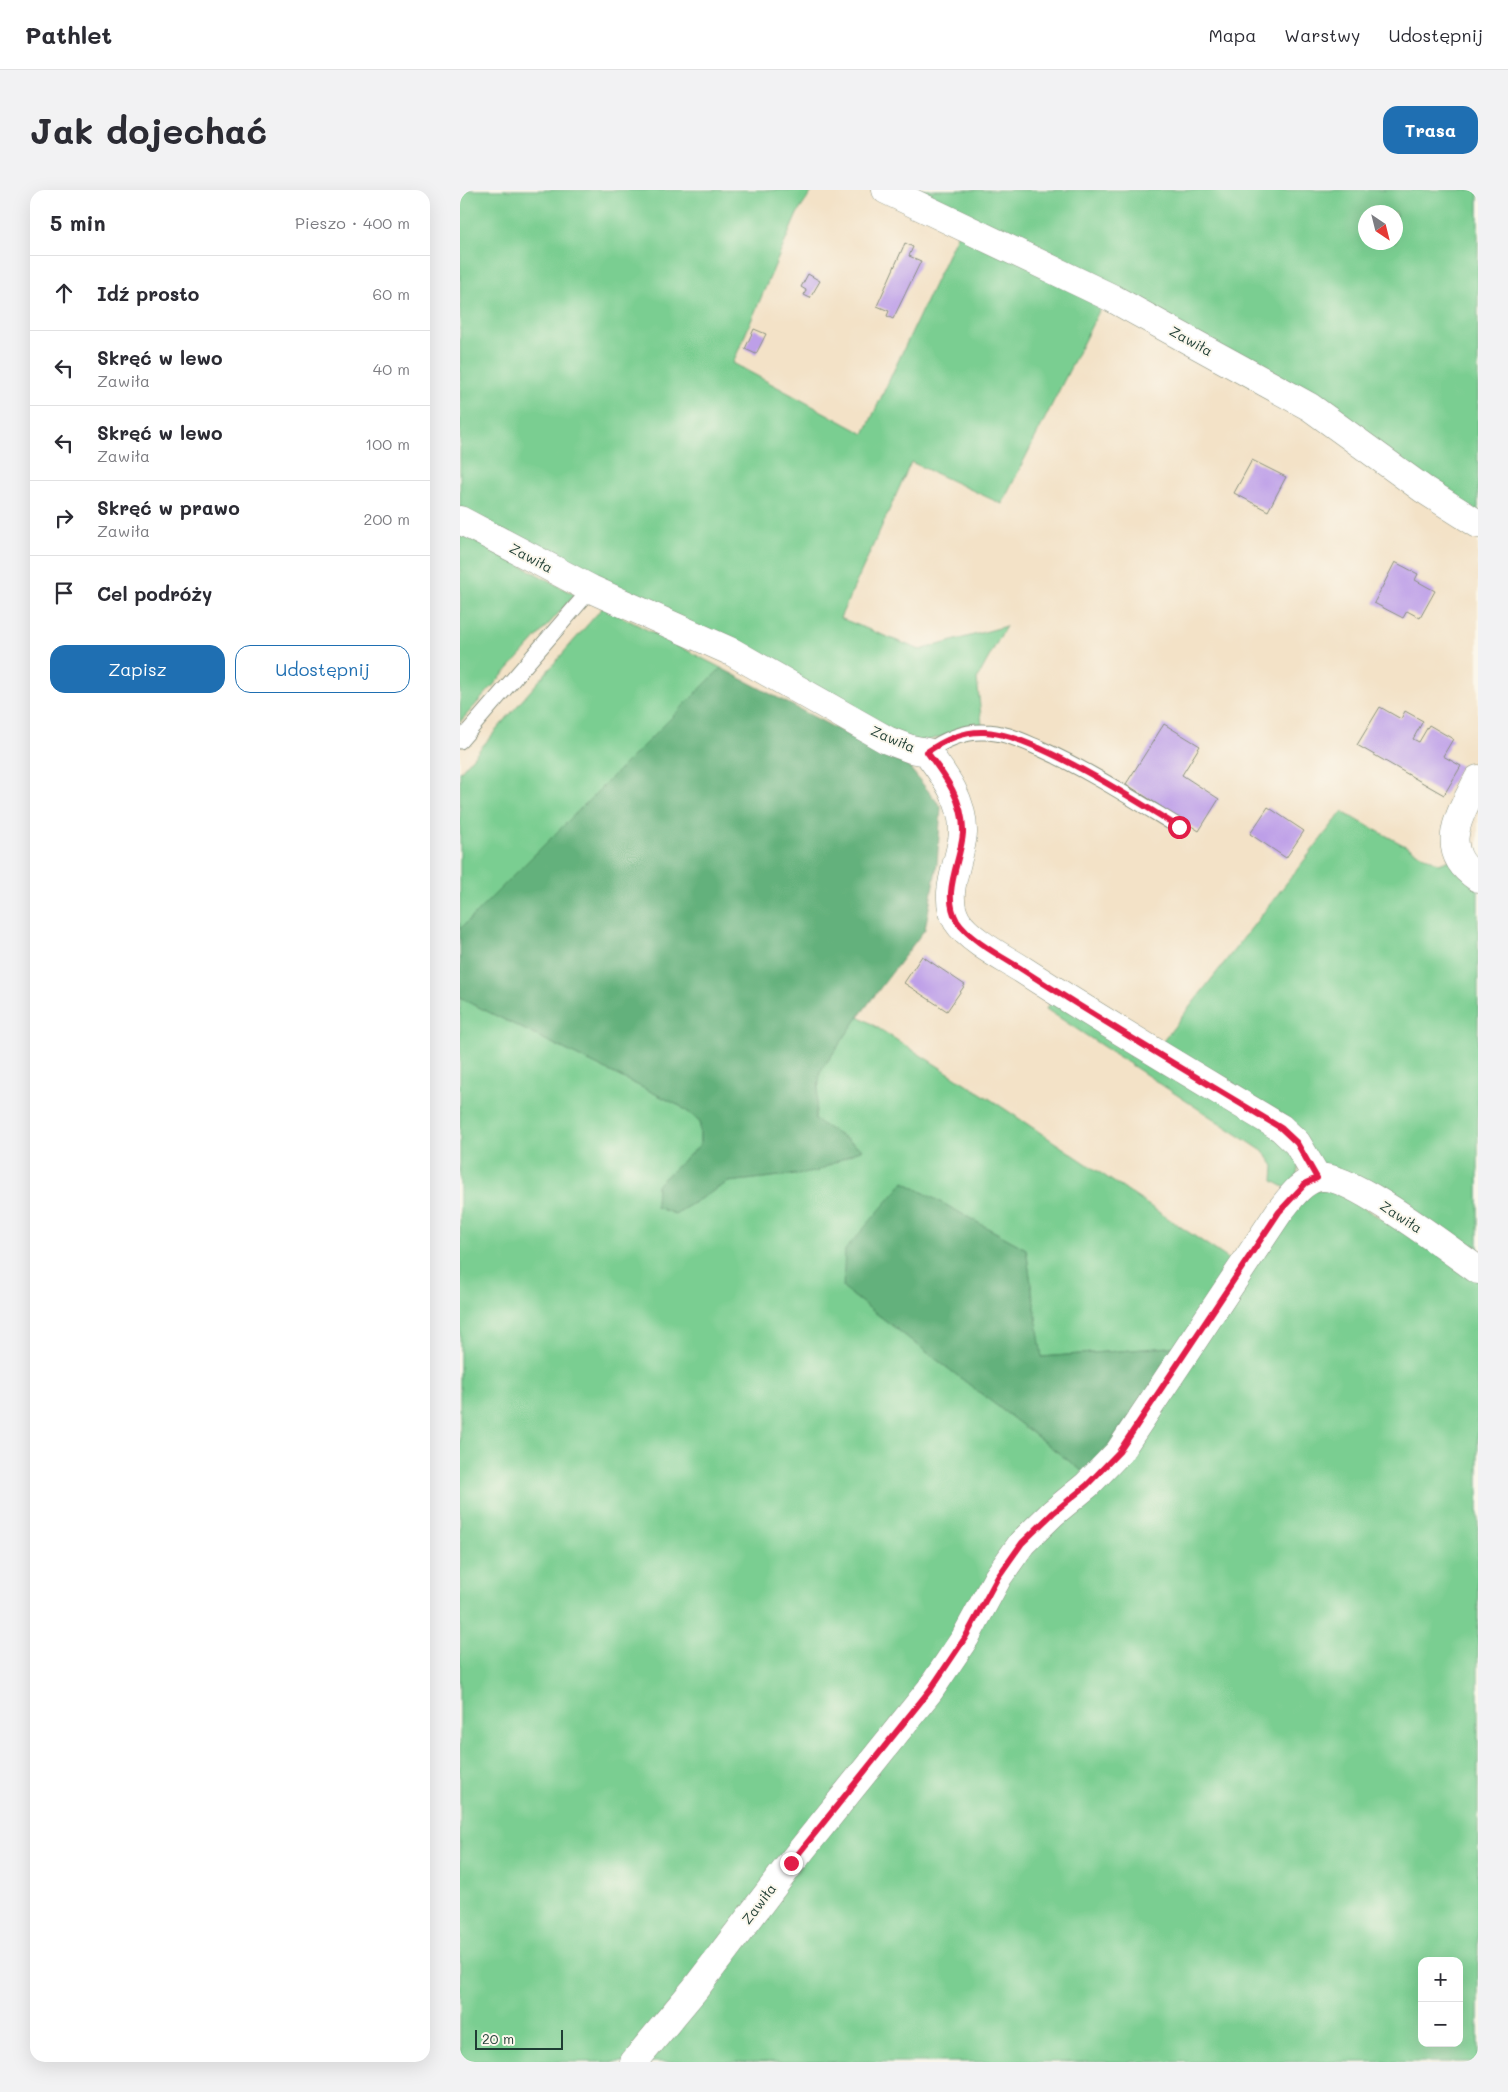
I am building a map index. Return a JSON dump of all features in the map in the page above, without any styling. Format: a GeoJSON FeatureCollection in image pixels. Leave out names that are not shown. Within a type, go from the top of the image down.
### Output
{"type":"FeatureCollection","features":[{"type":"Feature","properties":{"kind":"street","name":"Zawiła"},"geometry":{"type":"LineString","coordinates":[[886,190],[1112,298],[1310,407],[1423,488],[1478,524]]}},
{"type":"Feature","properties":{"kind":"street","name":"Zawiła"},"geometry":{"type":"LineString","coordinates":[[460,520],[591,589],[732,652],[887,740],[911,749],[927,752],[946,776],[956,794],[960,811],[963,832],[950,898],[957,922],[970,935],[1057,992],[1281,1128],[1297,1143],[1317,1178]]}},
{"type":"Feature","properties":{"kind":"street"},"geometry":{"type":"LineString","coordinates":[[1478,779],[1457,822],[1453,836],[1460,859],[1478,878]]}},
{"type":"Feature","properties":{"kind":"street","name":"Zawiła"},"geometry":{"type":"LineString","coordinates":[[634,2062],[695,1990],[791,1863],[930,1690],[965,1638],[998,1577],[1022,1543],[1053,1513],[1087,1485],[1119,1452],[1279,1212],[1306,1183],[1317,1178],[1344,1183],[1397,1213],[1478,1270]]}},
{"type":"Feature","properties":{"kind":"lane"},"geometry":{"type":"LineString","coordinates":[[460,741],[591,589]]}},
{"type":"Feature","properties":{"kind":"lane"},"geometry":{"type":"LineString","coordinates":[[927,752],[943,741],[964,734],[983,732],[1007,734],[1076,764],[1179,827]]}},
{"type":"Feature","properties":{"kind":"green space"},"geometry":{"type":"Polygon","coordinates":[[[460,190],[813,190],[797,214],[733,363],[864,434],[959,231],[1104,301],[1002,504],[911,462],[840,618],[920,650],[1006,626],[977,679],[982,725],[926,741],[911,740],[460,513],[460,190]]]}},
{"type":"Feature","properties":{"kind":"green space"},"geometry":{"type":"Polygon","coordinates":[[[902,190],[1478,190],[1478,512],[902,190]]]}},
{"type":"Feature","properties":{"kind":"green space"},"geometry":{"type":"Polygon","coordinates":[[[460,532],[575,595],[460,722],[460,532]]]}},
{"type":"Feature","properties":{"kind":"green space"},"geometry":{"type":"Polygon","coordinates":[[[603,607],[721,668],[460,929],[460,772],[603,607]]]}},
{"type":"Feature","properties":{"kind":"green space"},"geometry":{"type":"Polygon","coordinates":[[[721,668],[909,767],[941,807],[937,864],[925,929],[859,1016],[820,1072],[815,1120],[862,1149],[815,1172],[728,1182],[675,1214],[656,1207],[657,1185],[700,1145],[700,1121],[680,1106],[460,998],[460,929],[721,668]]]}},
{"type":"Feature","properties":{"kind":"green space"},"geometry":{"type":"Polygon","coordinates":[[[1342,812],[1439,864],[1450,860],[1478,886],[1478,1260],[1328,1168],[1160,1045],[1342,812]]]}},
{"type":"Feature","properties":{"kind":"green space"},"geometry":{"type":"Polygon","coordinates":[[[460,998],[680,1106],[700,1121],[700,1145],[657,1185],[656,1207],[675,1214],[728,1182],[815,1172],[862,1149],[814,1120],[820,1072],[859,1016],[993,1101],[1236,1264],[1182,1346],[1041,1357],[1026,1249],[904,1182],[843,1288],[1086,1474],[624,2062],[460,2062],[460,998]]]}},
{"type":"Feature","properties":{"kind":"green space"},"geometry":{"type":"Polygon","coordinates":[[[1052,999],[1277,1133],[1299,1161],[1297,1175],[1286,1188],[1273,1181],[1274,1166],[1264,1152],[1046,1009],[1052,999]]]}},
{"type":"Feature","properties":{"kind":"green space"},"geometry":{"type":"Polygon","coordinates":[[[904,1182],[1026,1249],[1042,1357],[1182,1346],[1086,1474],[843,1288],[845,1250],[904,1182]]]}},
{"type":"Feature","properties":{"kind":"green space"},"geometry":{"type":"Polygon","coordinates":[[[1333,1189],[1478,1278],[1478,2062],[645,2062],[1006,1577],[1282,1219],[1314,1191],[1333,1189]]]}},
{"type":"Feature","properties":{"kind":"building"},"geometry":{"type":"Polygon","coordinates":[[[905,243],[913,247],[909,256],[921,261],[893,319],[887,316],[889,311],[877,306],[905,243]]]}},
{"type":"Feature","properties":{"kind":"building"},"geometry":{"type":"Polygon","coordinates":[[[808,274],[820,281],[810,298],[804,295],[806,290],[801,287],[808,274]]]}},
{"type":"Feature","properties":{"kind":"building"},"geometry":{"type":"Polygon","coordinates":[[[754,329],[766,334],[756,354],[745,349],[754,329]]]}},
{"type":"Feature","properties":{"kind":"building"},"geometry":{"type":"Polygon","coordinates":[[[1252,460],[1286,477],[1268,511],[1234,493],[1252,460]]]}},
{"type":"Feature","properties":{"kind":"building"},"geometry":{"type":"Polygon","coordinates":[[[1395,562],[1418,574],[1415,580],[1435,591],[1420,618],[1407,611],[1403,618],[1374,603],[1395,562]]]}},
{"type":"Feature","properties":{"kind":"building"},"geometry":{"type":"Polygon","coordinates":[[[1380,707],[1401,719],[1405,711],[1423,721],[1413,739],[1419,742],[1429,725],[1453,739],[1443,756],[1461,766],[1444,795],[1357,745],[1380,707]]]}},
{"type":"Feature","properties":{"kind":"building"},"geometry":{"type":"Polygon","coordinates":[[[1164,724],[1200,746],[1182,775],[1219,799],[1199,831],[1126,784],[1164,724]]]}},
{"type":"Feature","properties":{"kind":"building"},"geometry":{"type":"Polygon","coordinates":[[[1268,807],[1304,831],[1286,858],[1250,834],[1268,807]]]}},
{"type":"Feature","properties":{"kind":"building"},"geometry":{"type":"Polygon","coordinates":[[[922,956],[965,985],[947,1011],[904,983],[922,956]]]}},
{"type":"Feature","properties":{"kind":"route"},"geometry":{"type":"LineString","coordinates":[[791,1863],[930,1690],[965,1638],[998,1577],[1022,1543],[1053,1513],[1087,1485],[1119,1452],[1279,1212],[1306,1183],[1317,1178],[1307,1157],[1297,1143],[1281,1128],[1057,992],[970,935],[957,922],[950,898],[963,832],[960,811],[956,794],[946,776],[927,752],[943,741],[964,734],[983,732],[1007,734],[1076,764],[1179,827]]}}]}
